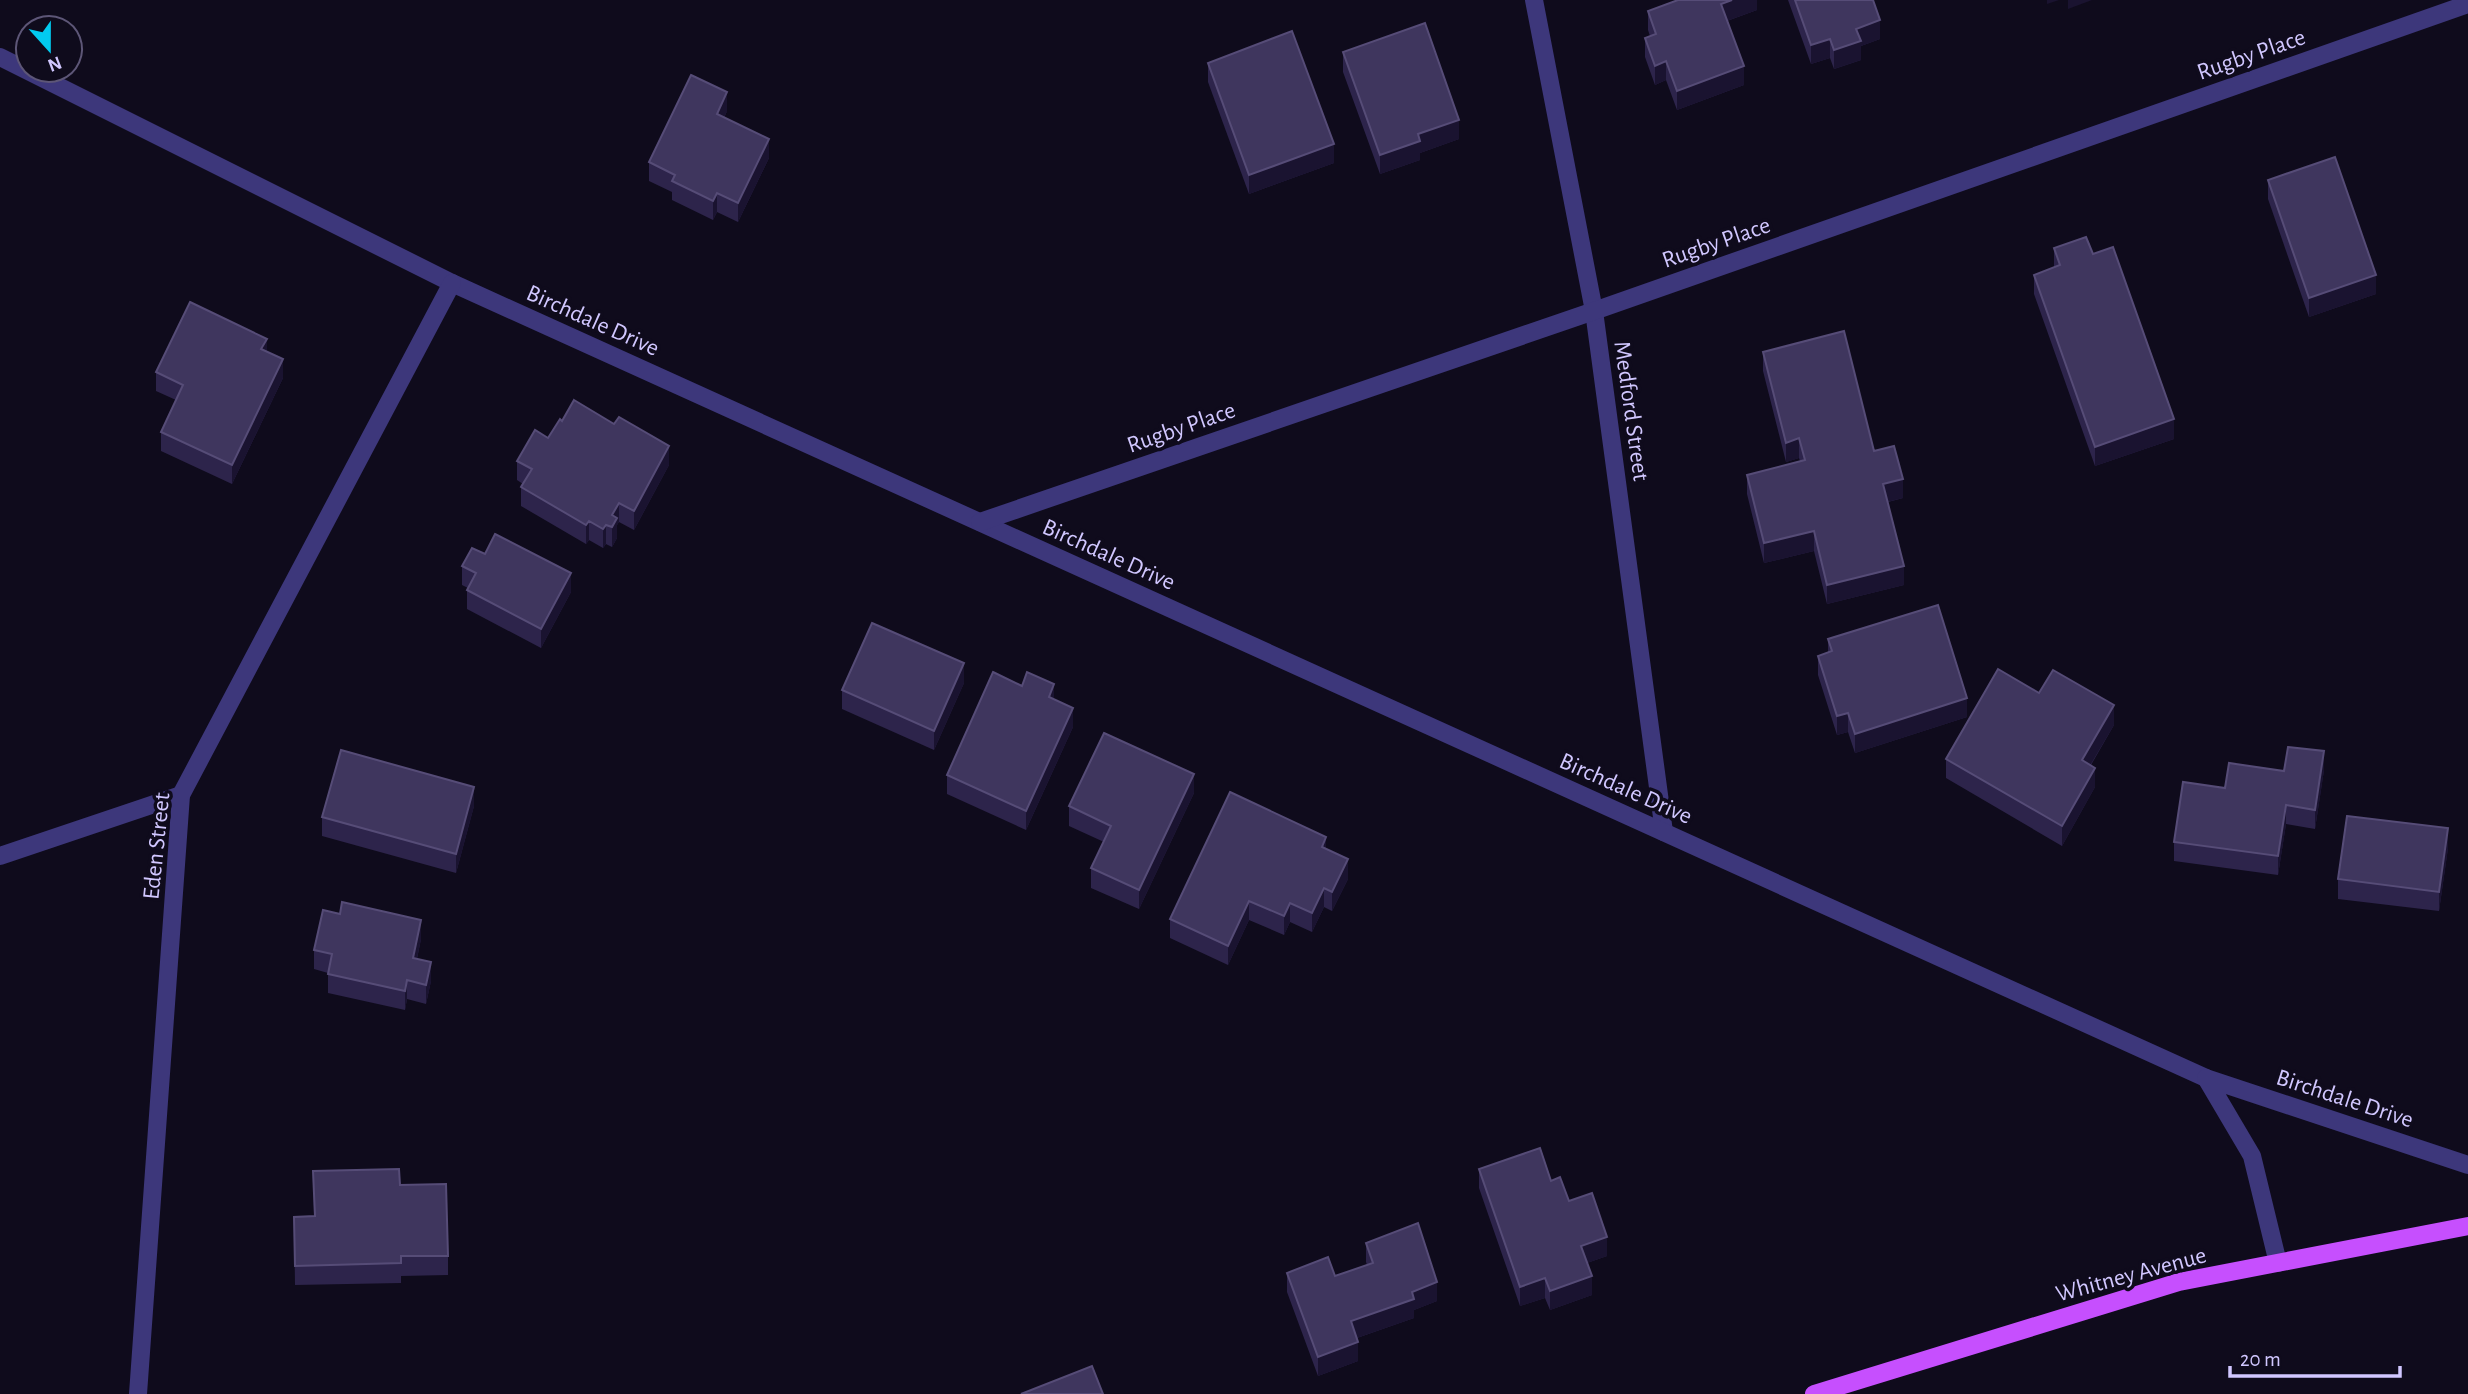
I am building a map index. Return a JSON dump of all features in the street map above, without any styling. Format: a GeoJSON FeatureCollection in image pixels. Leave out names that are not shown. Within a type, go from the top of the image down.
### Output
{"type":"FeatureCollection","features":[{"type":"Feature","properties":{"kind":"main road","name":"Whitney Avenue"},"geometry":{"type":"LineString","coordinates":[[1814,1394],[2179,1282],[2468,1226]]}},
{"type":"Feature","properties":{"kind":"street","name":"Medford Street"},"geometry":{"type":"LineString","coordinates":[[1534,0],[1594,311],[1664,832]]}},
{"type":"Feature","properties":{"kind":"street","name":"Rugby Place"},"geometry":{"type":"LineString","coordinates":[[980,522],[1594,311],[2468,4]]}},
{"type":"Feature","properties":{"kind":"street","name":"Birchdale Drive"},"geometry":{"type":"LineString","coordinates":[[0,57],[452,284],[2206,1078],[2468,1165]]}},
{"type":"Feature","properties":{"kind":"street","name":"Eden Street"},"geometry":{"type":"LineString","coordinates":[[138,1394],[181,794],[452,284]]}},
{"type":"Feature","properties":{"kind":"street"},"geometry":{"type":"LineString","coordinates":[[0,856],[181,794]]}},
{"type":"Feature","properties":{"kind":"street"},"geometry":{"type":"LineString","coordinates":[[2206,1078],[2252,1156],[2278,1263]]}},
{"type":"Feature","properties":{"kind":"building"},"geometry":{"type":"Polygon","coordinates":[[[1678,0],[1732,0],[1721,4],[1744,66],[1677,91],[1666,61],[1655,66],[1645,38],[1656,34],[1648,11],[1678,0]]]}},
{"type":"Feature","properties":{"kind":"building"},"geometry":{"type":"Polygon","coordinates":[[[1795,0],[1873,0],[1880,20],[1856,29],[1861,41],[1834,50],[1830,39],[1811,45],[1795,0]]]}},
{"type":"Feature","properties":{"kind":"building"},"geometry":{"type":"Polygon","coordinates":[[[1425,23],[1459,120],[1418,134],[1420,141],[1380,155],[1343,52],[1425,23]]]}},
{"type":"Feature","properties":{"kind":"building"},"geometry":{"type":"Polygon","coordinates":[[[1292,31],[1334,144],[1249,175],[1208,63],[1292,31]]]}},
{"type":"Feature","properties":{"kind":"building"},"geometry":{"type":"Polygon","coordinates":[[[691,75],[727,92],[717,114],[769,139],[738,203],[717,193],[713,201],[672,181],[675,175],[649,162],[691,75]]]}},
{"type":"Feature","properties":{"kind":"building"},"geometry":{"type":"Polygon","coordinates":[[[2335,157],[2376,275],[2309,298],[2268,180],[2335,157]]]}},
{"type":"Feature","properties":{"kind":"building"},"geometry":{"type":"Polygon","coordinates":[[[2086,237],[2093,254],[2113,247],[2174,419],[2095,447],[2034,275],[2060,265],[2054,248],[2086,237]]]}},
{"type":"Feature","properties":{"kind":"building"},"geometry":{"type":"Polygon","coordinates":[[[190,302],[267,339],[261,349],[283,359],[232,465],[161,432],[183,385],[156,372],[190,302]]]}},
{"type":"Feature","properties":{"kind":"building"},"geometry":{"type":"Polygon","coordinates":[[[1844,331],[1874,451],[1894,446],[1903,479],[1883,484],[1904,566],[1827,585],[1814,531],[1764,543],[1747,475],[1805,460],[1799,438],[1786,443],[1763,352],[1844,331]]]}},
{"type":"Feature","properties":{"kind":"building"},"geometry":{"type":"Polygon","coordinates":[[[574,400],[614,424],[619,417],[669,446],[634,511],[619,503],[612,515],[617,518],[612,527],[606,525],[603,529],[589,521],[586,525],[521,487],[532,469],[517,461],[535,430],[548,438],[574,400]]]}},
{"type":"Feature","properties":{"kind":"building"},"geometry":{"type":"Polygon","coordinates":[[[495,534],[571,573],[541,629],[467,590],[476,573],[462,566],[472,548],[485,554],[495,534]]]}},
{"type":"Feature","properties":{"kind":"building"},"geometry":{"type":"Polygon","coordinates":[[[1938,605],[1967,698],[1855,734],[1848,713],[1837,716],[1818,656],[1832,651],[1828,639],[1938,605]]]}},
{"type":"Feature","properties":{"kind":"building"},"geometry":{"type":"Polygon","coordinates":[[[872,623],[964,663],[934,731],[842,690],[872,623]]]}},
{"type":"Feature","properties":{"kind":"building"},"geometry":{"type":"Polygon","coordinates":[[[1998,669],[2039,693],[2053,670],[2114,705],[2082,760],[2095,768],[2062,826],[1946,759],[1998,669]]]}},
{"type":"Feature","properties":{"kind":"building"},"geometry":{"type":"Polygon","coordinates":[[[993,672],[1022,686],[1027,672],[1054,684],[1049,697],[1073,708],[1026,811],[947,775],[993,672]]]}},
{"type":"Feature","properties":{"kind":"building"},"geometry":{"type":"Polygon","coordinates":[[[1104,733],[1194,774],[1139,890],[1091,868],[1111,826],[1069,806],[1104,733]]]}},
{"type":"Feature","properties":{"kind":"building"},"geometry":{"type":"Polygon","coordinates":[[[2288,747],[2324,751],[2315,810],[2286,805],[2278,856],[2174,842],[2183,782],[2225,788],[2229,763],[2284,771],[2288,747]]]}},
{"type":"Feature","properties":{"kind":"building"},"geometry":{"type":"Polygon","coordinates":[[[341,750],[474,787],[456,854],[322,817],[341,750]]]}},
{"type":"Feature","properties":{"kind":"building"},"geometry":{"type":"Polygon","coordinates":[[[1230,792],[1326,837],[1322,847],[1348,859],[1332,892],[1324,888],[1312,913],[1290,903],[1284,916],[1249,901],[1228,946],[1170,919],[1230,792]]]}},
{"type":"Feature","properties":{"kind":"building"},"geometry":{"type":"Polygon","coordinates":[[[2347,816],[2448,828],[2439,892],[2338,879],[2347,816]]]}},
{"type":"Feature","properties":{"kind":"building"},"geometry":{"type":"Polygon","coordinates":[[[342,902],[421,920],[413,958],[431,962],[426,985],[407,980],[405,991],[328,974],[332,954],[314,950],[323,910],[340,914],[342,902]]]}},
{"type":"Feature","properties":{"kind":"building"},"geometry":{"type":"Polygon","coordinates":[[[1540,1148],[1551,1181],[1560,1177],[1569,1201],[1592,1193],[1607,1237],[1581,1246],[1592,1276],[1550,1291],[1545,1278],[1520,1287],[1479,1169],[1540,1148]]]}},
{"type":"Feature","properties":{"kind":"building"},"geometry":{"type":"Polygon","coordinates":[[[399,1169],[400,1185],[446,1184],[448,1256],[401,1256],[401,1263],[295,1266],[294,1217],[315,1216],[313,1171],[399,1169]]]}},
{"type":"Feature","properties":{"kind":"building"},"geometry":{"type":"Polygon","coordinates":[[[1418,1223],[1437,1282],[1412,1292],[1414,1299],[1351,1321],[1358,1342],[1318,1357],[1287,1273],[1328,1257],[1335,1276],[1373,1263],[1366,1243],[1418,1223]]]}},
{"type":"Feature","properties":{"kind":"building"},"geometry":{"type":"Polygon","coordinates":[[[1092,1366],[1103,1394],[1021,1394],[1092,1366]]]}}]}
